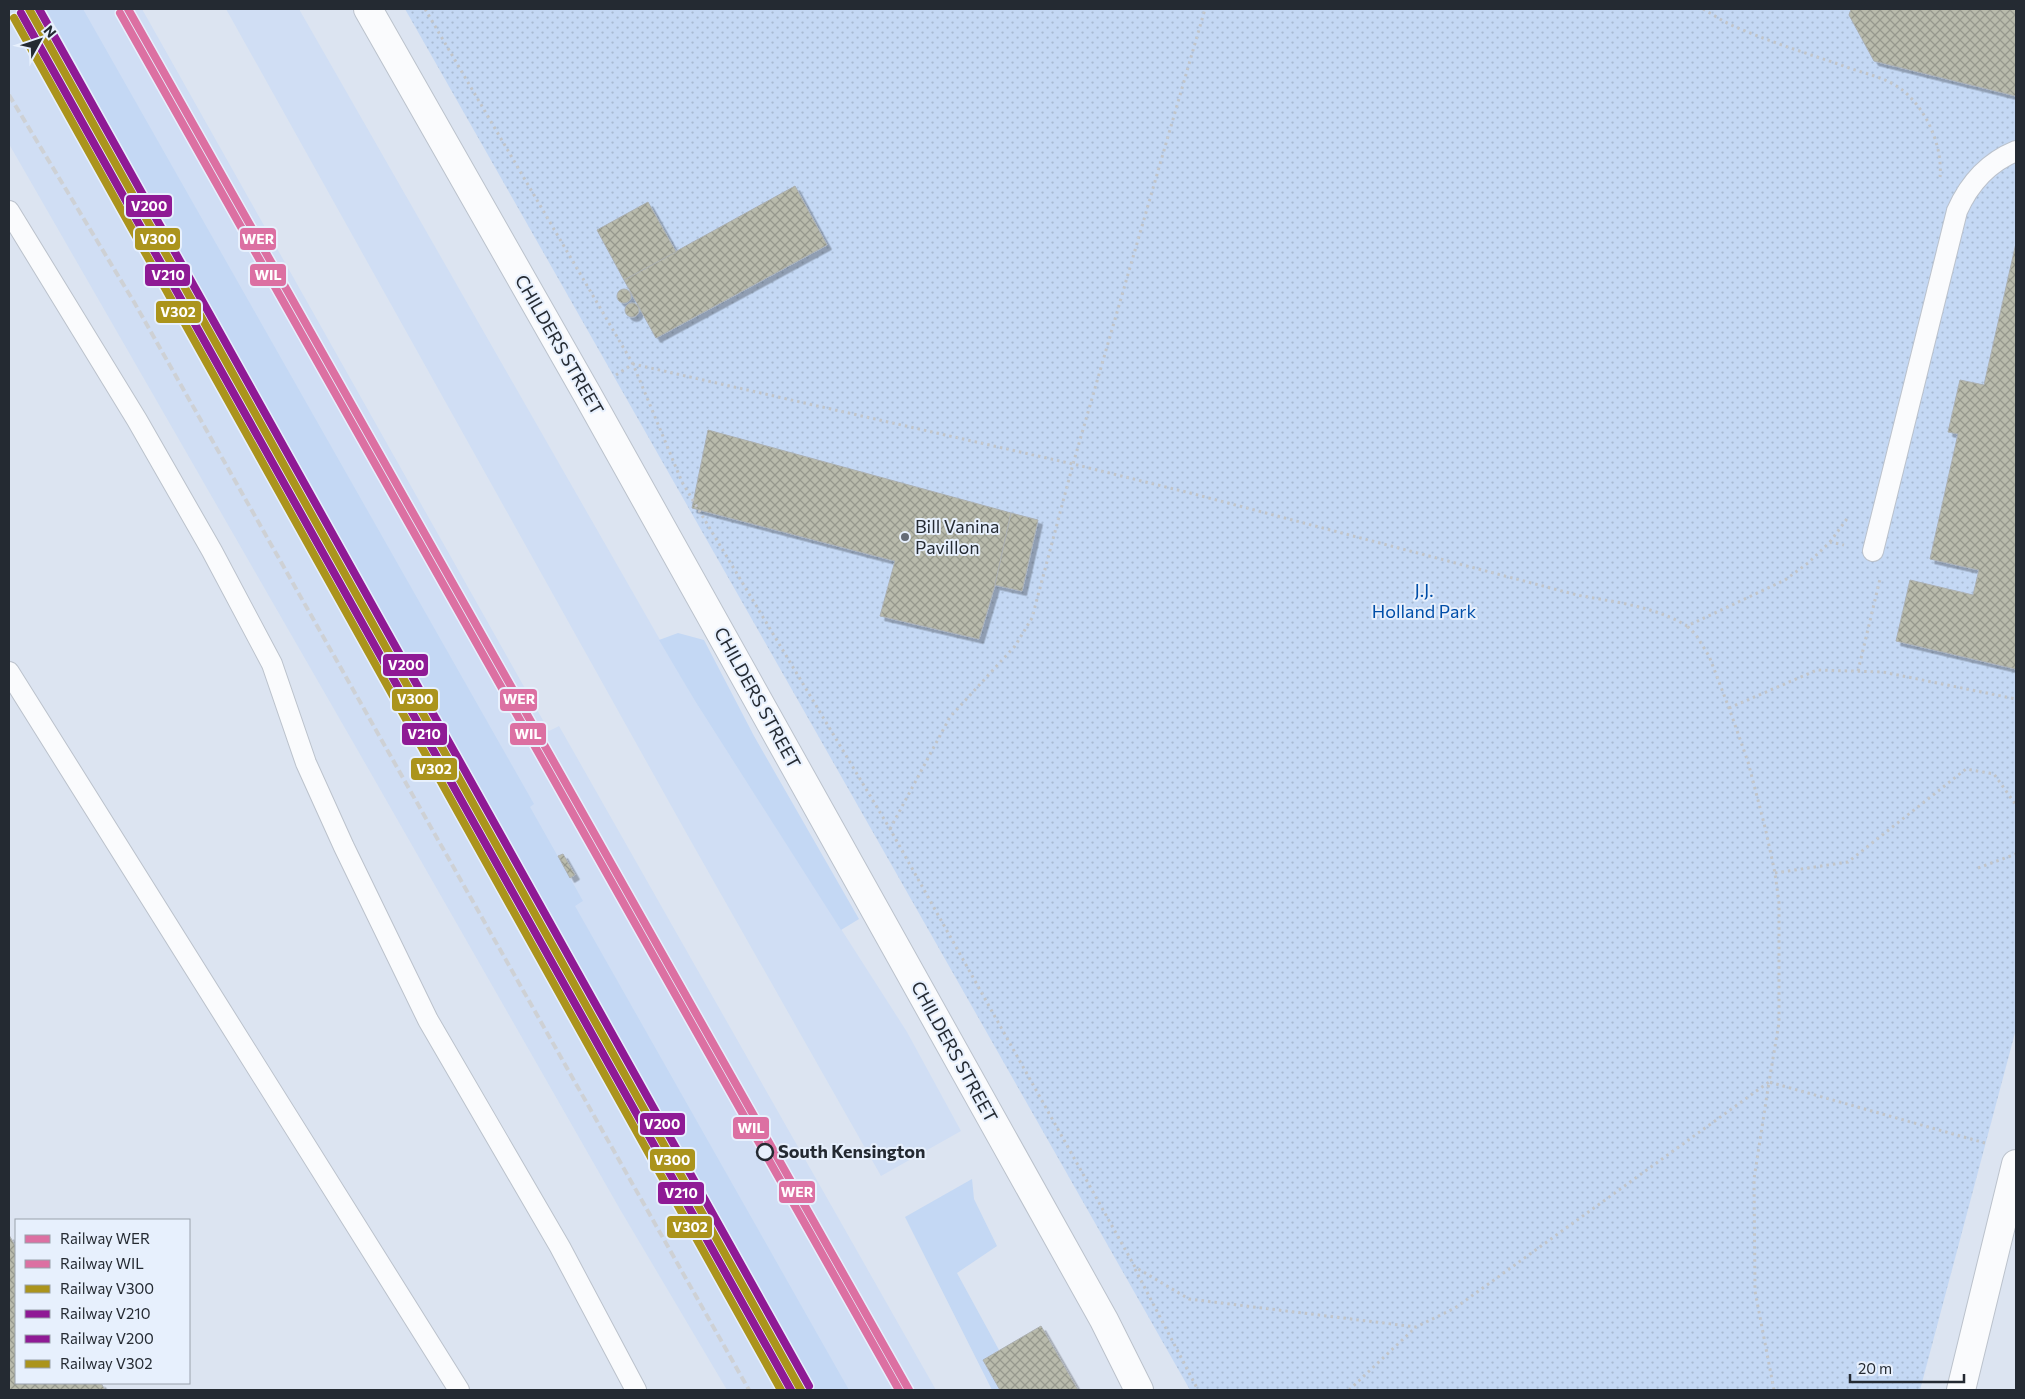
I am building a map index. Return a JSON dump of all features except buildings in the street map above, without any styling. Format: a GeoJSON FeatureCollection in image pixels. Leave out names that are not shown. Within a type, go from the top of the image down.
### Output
{"type":"FeatureCollection","features":[{"type":"Feature","properties":{"kind":"street","name":"CHILDERS STREET"},"geometry":{"type":"LineString","coordinates":[[368,9],[587,394],[1104,1320],[1139,1390]]}},
{"type":"Feature","properties":{"kind":"street"},"geometry":{"type":"LineString","coordinates":[[1961,1390],[2016,1164]]}},
{"type":"Feature","properties":{"kind":"lane"},"geometry":{"type":"LineString","coordinates":[[1873,551],[1957,211],[1964,196],[1983,172],[2004,156],[2016,151]]}},
{"type":"Feature","properties":{"kind":"lane"},"geometry":{"type":"LineString","coordinates":[[9,211],[138,420],[212,551],[272,664],[306,763],[344,847],[428,1020],[560,1247],[636,1390]]}},
{"type":"Feature","properties":{"kind":"lane"},"geometry":{"type":"LineString","coordinates":[[9,672],[458,1390]]}},
{"type":"Feature","properties":{"kind":"path"},"geometry":{"type":"LineString","coordinates":[[425,9],[633,364],[682,482],[890,829],[1134,1267],[1198,1390]]}},
{"type":"Feature","properties":{"kind":"path"},"geometry":{"type":"LineString","coordinates":[[890,829],[950,717],[1015,646],[1032,618],[1073,464],[1205,9]]}},
{"type":"Feature","properties":{"kind":"path"},"geometry":{"type":"LineString","coordinates":[[1703,9],[1735,27],[1879,77],[1908,94],[1921,111],[1937,146],[1940,174],[1935,203],[1957,211]]}},
{"type":"Feature","properties":{"kind":"path"},"geometry":{"type":"LineString","coordinates":[[587,394],[633,364],[1190,492],[1577,596],[1667,615],[1687,626],[1696,635],[1709,656],[1748,762],[1765,827],[1775,873],[1779,903],[1779,1023],[1754,1179],[1756,1291],[1774,1390]]}},
{"type":"Feature","properties":{"kind":"path"},"geometry":{"type":"LineString","coordinates":[[1687,626],[1785,580],[1808,563],[1830,542],[1873,551],[1886,555],[1858,671]]}},
{"type":"Feature","properties":{"kind":"path"},"geometry":{"type":"LineString","coordinates":[[1729,708],[1817,670],[1883,672],[2016,699]]}},
{"type":"Feature","properties":{"kind":"path"},"geometry":{"type":"LineString","coordinates":[[1775,873],[1848,862],[1966,769],[1994,774],[2016,805]]}},
{"type":"Feature","properties":{"kind":"path"},"geometry":{"type":"LineString","coordinates":[[1978,868],[2016,854]]}},
{"type":"Feature","properties":{"kind":"path"},"geometry":{"type":"LineString","coordinates":[[1769,1082],[1985,1143]]}},
{"type":"Feature","properties":{"kind":"path"},"geometry":{"type":"LineString","coordinates":[[1349,1390],[1416,1327],[1455,1308],[1769,1082]]}},
{"type":"Feature","properties":{"kind":"path"},"geometry":{"type":"LineString","coordinates":[[1134,1267],[1190,1299],[1416,1327]]}},
{"type":"Feature","properties":{"kind":"shaded area"},"geometry":{"type":"Polygon","coordinates":[[[9,9],[142,9],[549,731],[559,726],[936,1390],[727,1390],[621,1211],[9,144],[9,9]]]}},
{"type":"Feature","properties":{"kind":"shaded area"},"geometry":{"type":"Polygon","coordinates":[[[226,9],[299,9],[695,701],[907,1032],[961,1131],[881,1176],[688,836],[226,9]]]}},
{"type":"Feature","properties":{"kind":"green space"},"geometry":{"type":"Polygon","coordinates":[[[46,9],[83,9],[534,804],[530,807],[583,901],[575,906],[849,1390],[814,1390],[614,1036],[46,9]]]}},
{"type":"Feature","properties":{"kind":"green space","name":"J.J. Holland Park"},"geometry":{"type":"Polygon","coordinates":[[[405,9],[2016,9],[2016,1029],[1920,1390],[1190,1390],[405,9]]]}},
{"type":"Feature","properties":{"kind":"green space"},"geometry":{"type":"Polygon","coordinates":[[[678,633],[704,640],[754,736],[859,919],[841,930],[695,701],[659,640],[678,633]]]}},
{"type":"Feature","properties":{"kind":"green space"},"geometry":{"type":"Polygon","coordinates":[[[972,1179],[974,1199],[997,1246],[957,1273],[999,1350],[983,1360],[1000,1390],[992,1390],[905,1217],[972,1179]]]}},
{"type":"Feature","properties":{"kind":"railway"},"geometry":{"type":"LineString","coordinates":[[9,95],[134,302],[749,1390]]}},
{"type":"Feature","properties":{"kind":"rail line","name":"V300"},"geometry":{"type":"LineString","coordinates":[[29,9],[801,1390]]}},
{"type":"Feature","properties":{"kind":"rail line","name":"V200"},"geometry":{"type":"LineString","coordinates":[[39,9],[809,1386]]}},
{"type":"Feature","properties":{"kind":"rail line","name":"WER"},"geometry":{"type":"LineString","coordinates":[[128,9],[909,1390]]}},
{"type":"Feature","properties":{"kind":"rail line","name":"V210"},"geometry":{"type":"LineString","coordinates":[[21,13],[791,1390]]}},
{"type":"Feature","properties":{"kind":"rail line","name":"WIL"},"geometry":{"type":"LineString","coordinates":[[120,13],[899,1390]]}},
{"type":"Feature","properties":{"kind":"rail line","name":"V302"},"geometry":{"type":"LineString","coordinates":[[14,18],[781,1390]]}},
{"type":"Feature","properties":{"kind":"place","name":"Bill Vanina Pavillon"},"geometry":{"type":"Point","coordinates":[905,537]}},
{"type":"Feature","properties":{"kind":"place","name":"South Kensington"},"geometry":{"type":"Point","coordinates":[765,1152]}}]}
